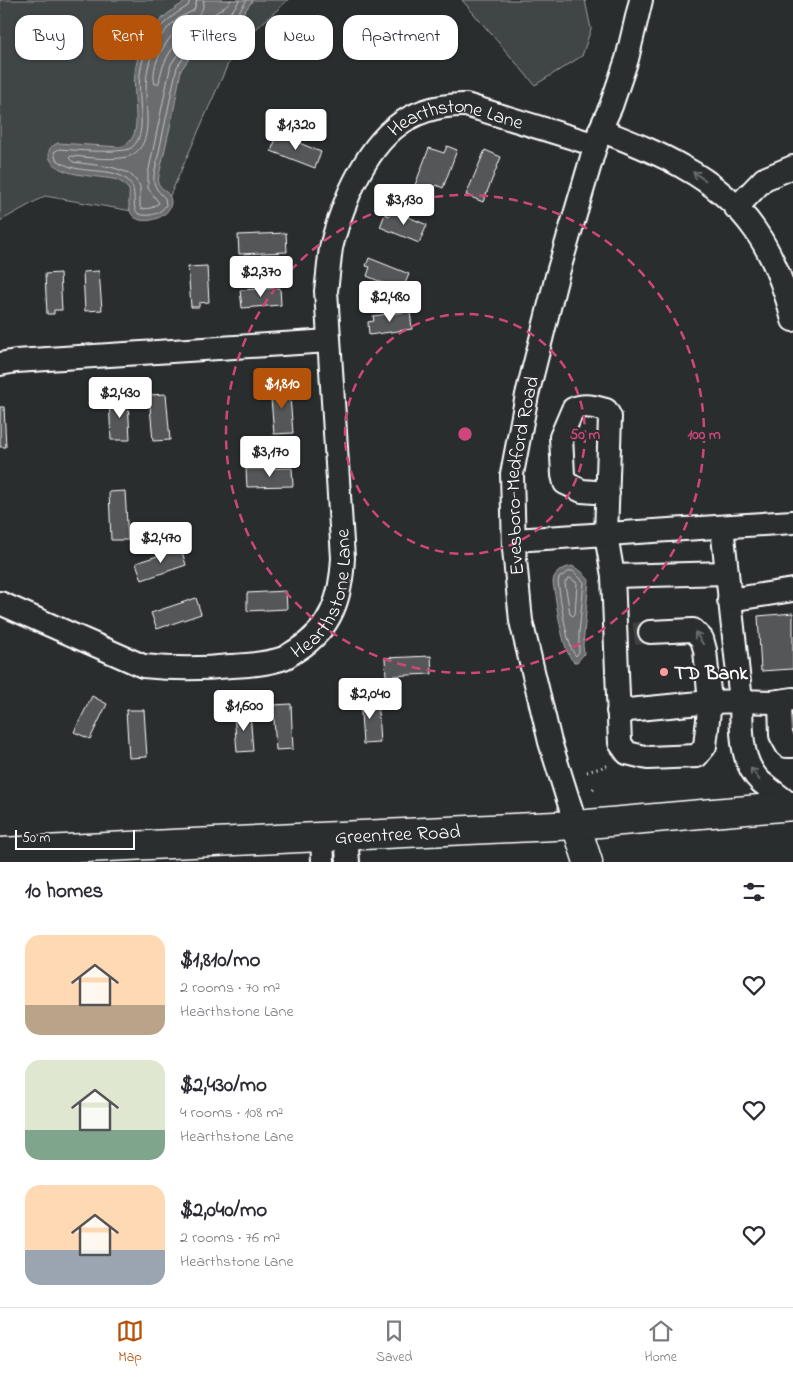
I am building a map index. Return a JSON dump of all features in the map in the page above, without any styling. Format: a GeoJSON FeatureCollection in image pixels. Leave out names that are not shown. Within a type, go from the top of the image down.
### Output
{"type":"FeatureCollection","features":[{"type":"Feature","properties":{"kind":"main road","name":"Greentree Road"},"geometry":{"type":"LineString","coordinates":[[0,852],[80,855],[334,849],[792,806]]}},
{"type":"Feature","properties":{"kind":"main road"},"geometry":{"type":"LineString","coordinates":[[576,825],[588,862]]}},
{"type":"Feature","properties":{"kind":"street","name":"Evesboro-Medford Road"},"geometry":{"type":"LineString","coordinates":[[576,825],[550,742],[521,621],[514,540],[512,474],[526,394],[557,276],[598,137],[611,106],[626,58],[641,0]]}},
{"type":"Feature","properties":{"kind":"street","name":"Hearthstone Lane"},"geometry":{"type":"LineString","coordinates":[[0,603],[143,666],[203,668],[256,664],[284,658],[311,641],[334,609],[342,577],[326,291],[331,247],[337,226],[344,205],[363,166],[375,147],[390,131],[426,110],[446,105],[466,105],[598,137]]}},
{"type":"Feature","properties":{"kind":"street"},"geometry":{"type":"LineString","coordinates":[[598,137],[664,157],[705,180],[736,208],[761,237],[773,259],[783,283],[793,320]]}},
{"type":"Feature","properties":{"kind":"street"},"geometry":{"type":"LineString","coordinates":[[736,208],[764,179],[793,167]]}},
{"type":"Feature","properties":{"kind":"street"},"geometry":{"type":"LineString","coordinates":[[0,364],[16,360],[329,341]]}},
{"type":"Feature","properties":{"kind":"street"},"geometry":{"type":"LineString","coordinates":[[608,493],[606,535],[613,576],[633,634],[618,711],[620,743],[627,753],[648,758],[697,756],[705,746],[710,702],[705,650],[702,639],[693,630],[633,634]]}},
{"type":"Feature","properties":{"kind":"street"},"geometry":{"type":"LineString","coordinates":[[514,540],[793,522]]}},
{"type":"Feature","properties":{"kind":"street"},"geometry":{"type":"LineString","coordinates":[[722,527],[741,701],[745,756],[751,770],[760,781],[792,806]]}},
{"type":"Feature","properties":{"kind":"street"},"geometry":{"type":"LineString","coordinates":[[613,576],[727,573]]}},
{"type":"Feature","properties":{"kind":"street"},"geometry":{"type":"LineString","coordinates":[[729,600],[793,590]]}},
{"type":"Feature","properties":{"kind":"street"},"geometry":{"type":"LineString","coordinates":[[618,711],[710,702],[786,700],[781,735],[788,746],[793,746]]}},
{"type":"Feature","properties":{"kind":"path"},"geometry":{"type":"LineString","coordinates":[[587,772],[610,765]]}},
{"type":"Feature","properties":{"kind":"shaded area"},"geometry":{"type":"Polygon","coordinates":[[[0,0],[288,0],[271,15],[265,15],[265,21],[255,30],[255,15],[172,15],[172,60],[230,60],[161,216],[45,196],[0,221],[0,0]]]}},
{"type":"Feature","properties":{"kind":"shaded area"},"geometry":{"type":"Polygon","coordinates":[[[462,0],[585,0],[591,29],[582,56],[535,85],[462,0]]]}},
{"type":"Feature","properties":{"kind":"water"},"geometry":{"type":"Polygon","coordinates":[[[189,0],[253,0],[242,15],[172,15],[172,60],[188,60],[181,70],[158,183],[170,196],[171,202],[170,208],[160,217],[154,220],[140,220],[131,213],[129,190],[122,183],[109,178],[67,172],[52,162],[49,151],[52,146],[58,143],[120,147],[132,139],[136,126],[134,88],[138,60],[162,60],[162,19],[189,0]]]}},
{"type":"Feature","properties":{"kind":"water"},"geometry":{"type":"Polygon","coordinates":[[[572,566],[581,571],[589,580],[583,645],[584,654],[577,662],[574,662],[570,657],[566,648],[553,583],[557,573],[562,569],[572,566]]]}},
{"type":"Feature","properties":{"kind":"building"},"geometry":{"type":"Polygon","coordinates":[[[278,134],[321,152],[315,168],[271,151],[278,134]]]}},
{"type":"Feature","properties":{"kind":"building"},"geometry":{"type":"Polygon","coordinates":[[[447,146],[457,150],[443,188],[436,185],[433,192],[415,185],[429,148],[444,153],[447,146]]]}},
{"type":"Feature","properties":{"kind":"building"},"geometry":{"type":"Polygon","coordinates":[[[485,150],[501,157],[483,202],[466,195],[485,150]]]}},
{"type":"Feature","properties":{"kind":"building"},"geometry":{"type":"Polygon","coordinates":[[[392,210],[427,225],[419,243],[380,227],[385,214],[389,216],[392,210]]]}},
{"type":"Feature","properties":{"kind":"building"},"geometry":{"type":"Polygon","coordinates":[[[286,233],[287,252],[239,254],[238,235],[286,233]]]}},
{"type":"Feature","properties":{"kind":"building"},"geometry":{"type":"Polygon","coordinates":[[[369,258],[409,274],[402,291],[367,276],[370,267],[366,266],[369,258]]]}},
{"type":"Feature","properties":{"kind":"building"},"geometry":{"type":"Polygon","coordinates":[[[207,266],[209,302],[199,303],[199,307],[191,307],[188,267],[207,266]]]}},
{"type":"Feature","properties":{"kind":"building"},"geometry":{"type":"Polygon","coordinates":[[[99,271],[102,310],[85,311],[83,272],[99,271]]]}},
{"type":"Feature","properties":{"kind":"building"},"geometry":{"type":"Polygon","coordinates":[[[60,273],[62,310],[54,310],[54,314],[47,314],[45,274],[60,273]]]}},
{"type":"Feature","properties":{"kind":"building"},"geometry":{"type":"Polygon","coordinates":[[[280,288],[281,305],[242,308],[240,290],[280,288]]]}},
{"type":"Feature","properties":{"kind":"building"},"geometry":{"type":"Polygon","coordinates":[[[410,311],[412,329],[369,335],[368,322],[374,321],[373,316],[410,311]]]}},
{"type":"Feature","properties":{"kind":"building"},"geometry":{"type":"Polygon","coordinates":[[[289,385],[293,433],[274,434],[270,387],[289,385]]]}},
{"type":"Feature","properties":{"kind":"building"},"geometry":{"type":"Polygon","coordinates":[[[166,394],[170,440],[153,441],[149,395],[166,394]]]}},
{"type":"Feature","properties":{"kind":"building"},"geometry":{"type":"Polygon","coordinates":[[[109,399],[128,399],[130,440],[111,440],[109,399]]]}},
{"type":"Feature","properties":{"kind":"building"},"geometry":{"type":"Polygon","coordinates":[[[0,407],[4,407],[6,447],[0,447],[0,407]]]}},
{"type":"Feature","properties":{"kind":"building"},"geometry":{"type":"Polygon","coordinates":[[[292,468],[293,486],[247,487],[246,469],[292,468]]]}},
{"type":"Feature","properties":{"kind":"building"},"geometry":{"type":"Polygon","coordinates":[[[125,491],[128,540],[111,540],[109,492],[125,491]]]}},
{"type":"Feature","properties":{"kind":"building"},"geometry":{"type":"Polygon","coordinates":[[[181,548],[186,565],[142,580],[136,563],[181,548]]]}},
{"type":"Feature","properties":{"kind":"building"},"geometry":{"type":"Polygon","coordinates":[[[286,591],[287,609],[247,611],[247,593],[286,591]]]}},
{"type":"Feature","properties":{"kind":"building"},"geometry":{"type":"Polygon","coordinates":[[[196,598],[201,614],[157,629],[151,613],[196,598]]]}},
{"type":"Feature","properties":{"kind":"building"},"geometry":{"type":"Polygon","coordinates":[[[793,613],[793,669],[761,671],[758,616],[793,613]]]}},
{"type":"Feature","properties":{"kind":"building"},"geometry":{"type":"Polygon","coordinates":[[[431,656],[432,674],[386,676],[385,658],[431,656]]]}},
{"type":"Feature","properties":{"kind":"building"},"geometry":{"type":"Polygon","coordinates":[[[377,695],[380,743],[363,744],[360,697],[377,695]]]}},
{"type":"Feature","properties":{"kind":"building"},"geometry":{"type":"Polygon","coordinates":[[[92,696],[107,704],[90,739],[74,732],[92,696]]]}},
{"type":"Feature","properties":{"kind":"building"},"geometry":{"type":"Polygon","coordinates":[[[291,704],[293,749],[276,750],[273,705],[291,704]]]}},
{"type":"Feature","properties":{"kind":"building"},"geometry":{"type":"Polygon","coordinates":[[[126,710],[144,710],[147,757],[129,758],[126,710]]]}},
{"type":"Feature","properties":{"kind":"building"},"geometry":{"type":"Polygon","coordinates":[[[250,712],[253,751],[237,752],[234,713],[250,712]]]}},
{"type":"Feature","properties":{"kind":"tunnel"},"geometry":{"type":"LineString","coordinates":[[634,634],[650,632]]}},
{"type":"Feature","properties":{"kind":"place","name":"TD Bank"},"geometry":{"type":"Point","coordinates":[664,672]}}]}
